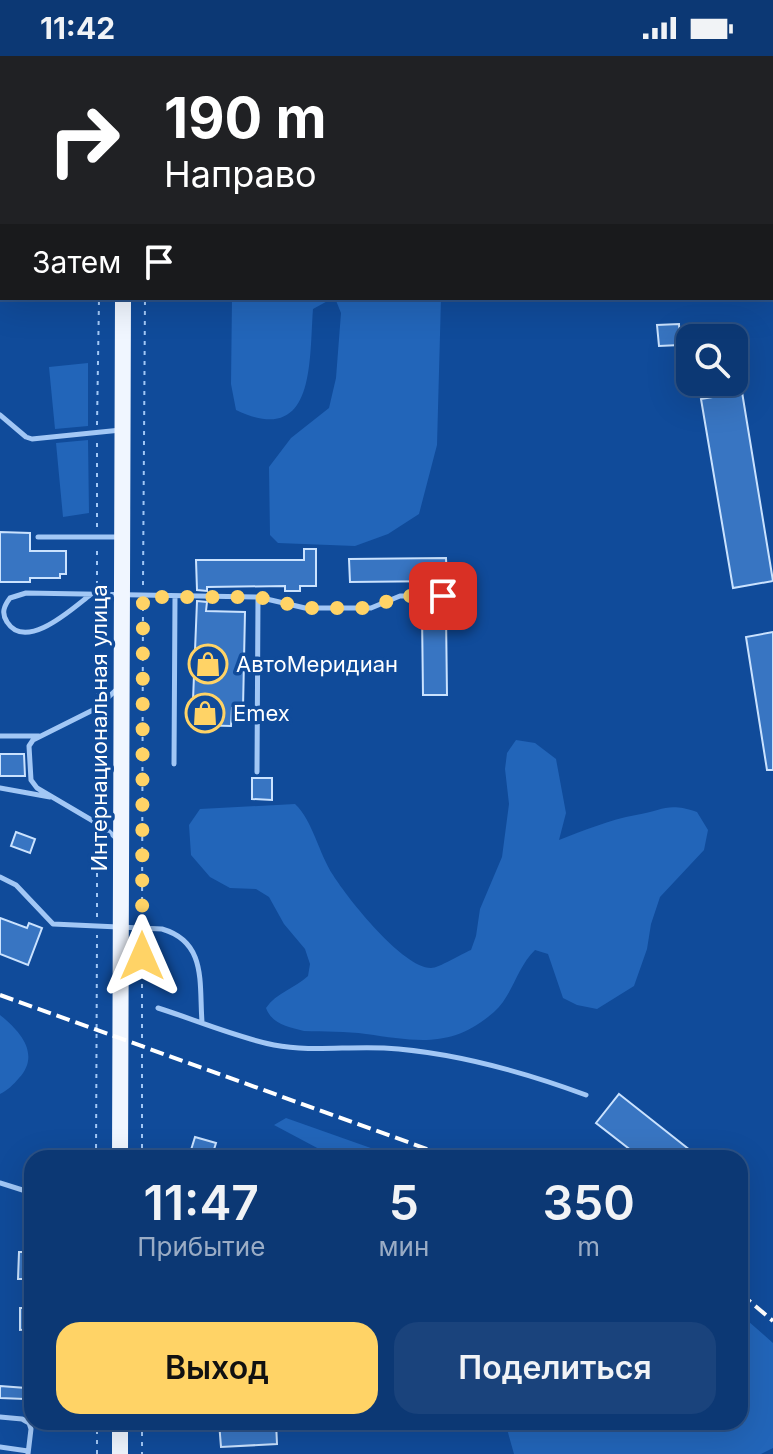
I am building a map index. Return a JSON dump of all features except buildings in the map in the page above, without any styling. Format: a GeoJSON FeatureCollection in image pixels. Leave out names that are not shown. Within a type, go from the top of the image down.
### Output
{"type":"FeatureCollection","features":[{"type":"Feature","properties":{"kind":"main road","name":"Интернациональная улица"},"geometry":{"type":"LineString","coordinates":[[120,1150],[123,300]]}},
{"type":"Feature","properties":{"kind":"main road"},"geometry":{"type":"LineString","coordinates":[[120,1430],[120,1454]]}},
{"type":"Feature","properties":{"kind":"lane"},"geometry":{"type":"LineString","coordinates":[[0,415],[32,439],[122,430]]}},
{"type":"Feature","properties":{"kind":"lane"},"geometry":{"type":"LineString","coordinates":[[38,537],[121,537]]}},
{"type":"Feature","properties":{"kind":"lane"},"geometry":{"type":"LineString","coordinates":[[94,595],[39,631],[13,629],[4,617],[4,609],[10,598],[26,593],[258,597],[305,608],[371,608],[400,596],[443,596]]}},
{"type":"Feature","properties":{"kind":"lane"},"geometry":{"type":"LineString","coordinates":[[174,764],[175,597]]}},
{"type":"Feature","properties":{"kind":"lane"},"geometry":{"type":"LineString","coordinates":[[257,772],[258,597]]}},
{"type":"Feature","properties":{"kind":"lane"},"geometry":{"type":"LineString","coordinates":[[120,685],[97,708],[33,740],[29,746],[31,780],[37,788],[98,824],[121,842]]}},
{"type":"Feature","properties":{"kind":"lane"},"geometry":{"type":"LineString","coordinates":[[0,736],[44,735]]}},
{"type":"Feature","properties":{"kind":"lane"},"geometry":{"type":"LineString","coordinates":[[0,788],[55,798]]}},
{"type":"Feature","properties":{"kind":"lane"},"geometry":{"type":"LineString","coordinates":[[0,877],[16,885],[50,922],[171,932],[193,949],[202,1022]]}},
{"type":"Feature","properties":{"kind":"lane"},"geometry":{"type":"LineString","coordinates":[[158,1008],[274,1045],[332,1050],[381,1048],[449,1056],[534,1076],[586,1095]]}},
{"type":"Feature","properties":{"kind":"lane"},"geometry":{"type":"LineString","coordinates":[[0,1183],[24,1190]]}},
{"type":"Feature","properties":{"kind":"lane"},"geometry":{"type":"LineString","coordinates":[[0,1417],[24,1420]]}},
{"type":"Feature","properties":{"kind":"lane"},"geometry":{"type":"LineString","coordinates":[[0,1447],[28,1452],[29,1430]]}},
{"type":"Feature","properties":{"kind":"path"},"geometry":{"type":"LineString","coordinates":[[96,1150],[98,824],[94,595],[99,300]]}},
{"type":"Feature","properties":{"kind":"path"},"geometry":{"type":"LineString","coordinates":[[142,1150],[145,300]]}},
{"type":"Feature","properties":{"kind":"path"},"geometry":{"type":"LineString","coordinates":[[97,1430],[97,1454]]}},
{"type":"Feature","properties":{"kind":"path"},"geometry":{"type":"LineString","coordinates":[[142,1430],[142,1454]]}},
{"type":"Feature","properties":{"kind":"shaded area"},"geometry":{"type":"Polygon","coordinates":[[[232,300],[329,300],[313,309],[308,374],[303,393],[294,408],[281,418],[262,419],[236,410],[231,384],[232,300]]]}},
{"type":"Feature","properties":{"kind":"shaded area"},"geometry":{"type":"Polygon","coordinates":[[[336,300],[441,300],[437,445],[419,514],[388,534],[355,546],[278,543],[270,535],[269,467],[291,438],[329,408],[336,378],[341,313],[336,300]]]}},
{"type":"Feature","properties":{"kind":"shaded area"},"geometry":{"type":"Polygon","coordinates":[[[88,363],[88,426],[55,429],[49,367],[88,363]]]}},
{"type":"Feature","properties":{"kind":"shaded area"},"geometry":{"type":"Polygon","coordinates":[[[88,440],[89,513],[63,517],[56,443],[88,440]]]}},
{"type":"Feature","properties":{"kind":"shaded area"},"geometry":{"type":"Polygon","coordinates":[[[516,740],[535,743],[556,759],[566,813],[559,840],[616,820],[672,807],[697,812],[708,830],[704,850],[660,897],[634,986],[597,1009],[577,1005],[563,998],[548,954],[535,950],[494,1012],[479,1024],[448,1037],[418,1040],[351,1032],[304,1031],[272,1018],[266,1008],[270,1003],[308,976],[310,964],[305,949],[284,924],[269,897],[256,889],[230,888],[210,877],[191,855],[189,825],[200,809],[295,804],[307,819],[333,875],[363,915],[406,957],[431,968],[471,950],[480,909],[502,857],[509,804],[505,769],[507,753],[516,740]]]}},
{"type":"Feature","properties":{"kind":"shaded area"},"geometry":{"type":"Polygon","coordinates":[[[0,1015],[21,1036],[28,1060],[19,1078],[0,1094],[0,1015]]]}},
{"type":"Feature","properties":{"kind":"shaded area"},"geometry":{"type":"Polygon","coordinates":[[[286,1118],[376,1150],[321,1150],[274,1125],[286,1118]]]}},
{"type":"Feature","properties":{"kind":"shaded area"},"geometry":{"type":"Polygon","coordinates":[[[748,1321],[773,1343],[773,1448],[761,1454],[514,1454],[507,1430],[748,1430],[748,1321]]]}},
{"type":"Feature","properties":{"kind":"railway"},"geometry":{"type":"LineString","coordinates":[[0,995],[430,1150]]}},
{"type":"Feature","properties":{"kind":"railway"},"geometry":{"type":"LineString","coordinates":[[748,1300],[773,1321]]}},
{"type":"Feature","properties":{"kind":"place","name":"АвтоМеридиан"},"geometry":{"type":"Point","coordinates":[208,664]}},
{"type":"Feature","properties":{"kind":"place","name":"Emex"},"geometry":{"type":"Point","coordinates":[205,713]}},
{"type":"Feature","properties":{"kind":"route"},"geometry":{"type":"LineString","coordinates":[[142,956],[143,597],[258,597],[305,608],[371,608],[400,596],[443,596]]}}]}
